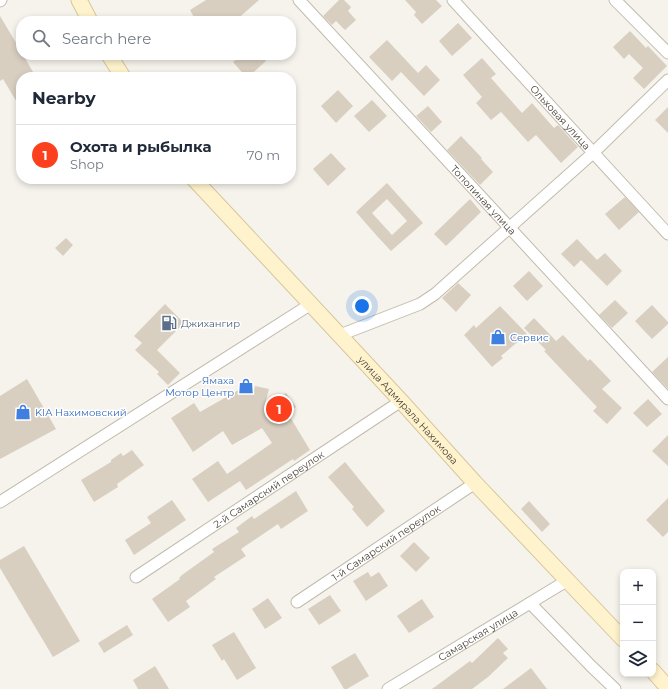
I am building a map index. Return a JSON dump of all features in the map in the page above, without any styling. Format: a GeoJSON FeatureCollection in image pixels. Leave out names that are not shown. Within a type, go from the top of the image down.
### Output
{"type":"FeatureCollection","features":[{"type":"Feature","properties":{"kind":"main road"},"geometry":{"type":"LineString","coordinates":[[79,0],[87,16]]}},
{"type":"Feature","properties":{"kind":"main road"},"geometry":{"type":"LineString","coordinates":[[112,60],[120,72]]}},
{"type":"Feature","properties":{"kind":"main road","name":"улица Адмирала Нахимова"},"geometry":{"type":"LineString","coordinates":[[199,184],[401,401],[475,483],[620,636]]}},
{"type":"Feature","properties":{"kind":"main road"},"geometry":{"type":"LineString","coordinates":[[656,674],[668,688]]}},
{"type":"Feature","properties":{"kind":"street","name":"Тополиная улица"},"geometry":{"type":"LineString","coordinates":[[299,0],[668,399]]}},
{"type":"Feature","properties":{"kind":"street","name":"Ольховая улица"},"geometry":{"type":"LineString","coordinates":[[453,0],[668,234]]}},
{"type":"Feature","properties":{"kind":"street"},"geometry":{"type":"LineString","coordinates":[[616,0],[668,54]]}},
{"type":"Feature","properties":{"kind":"street"},"geometry":{"type":"LineString","coordinates":[[340,335],[420,304],[435,294],[594,153],[668,80]]}},
{"type":"Feature","properties":{"kind":"street"},"geometry":{"type":"LineString","coordinates":[[0,502],[311,304]]}},
{"type":"Feature","properties":{"kind":"street","name":"2-й Самарский переулок"},"geometry":{"type":"LineString","coordinates":[[136,577],[401,401]]}},
{"type":"Feature","properties":{"kind":"street","name":"1-й Самарский переулок"},"geometry":{"type":"LineString","coordinates":[[297,602],[475,483]]}},
{"type":"Feature","properties":{"kind":"street","name":"Самарская улица"},"geometry":{"type":"LineString","coordinates":[[388,689],[568,580]]}},
{"type":"Feature","properties":{"kind":"street"},"geometry":{"type":"LineString","coordinates":[[530,603],[615,689]]}},
{"type":"Feature","properties":{"kind":"building"},"geometry":{"type":"Polygon","coordinates":[[[206,0],[259,0],[241,16],[193,16],[190,10],[206,0]]]}},
{"type":"Feature","properties":{"kind":"building"},"geometry":{"type":"Polygon","coordinates":[[[339,0],[344,0],[351,7],[348,11],[356,20],[345,30],[336,21],[332,25],[323,16],[339,0]]]}},
{"type":"Feature","properties":{"kind":"building"},"geometry":{"type":"Polygon","coordinates":[[[405,0],[436,0],[442,6],[422,24],[414,15],[416,12],[405,0]]]}},
{"type":"Feature","properties":{"kind":"building"},"geometry":{"type":"Polygon","coordinates":[[[0,16],[16,43],[16,60],[26,60],[33,72],[16,72],[16,101],[3,79],[0,81],[0,16]]]}},
{"type":"Feature","properties":{"kind":"building"},"geometry":{"type":"Polygon","coordinates":[[[458,23],[472,38],[452,56],[439,41],[458,23]]]}},
{"type":"Feature","properties":{"kind":"building"},"geometry":{"type":"Polygon","coordinates":[[[630,31],[646,48],[648,46],[667,66],[644,89],[633,78],[643,68],[629,54],[624,59],[613,47],[630,31]]]}},
{"type":"Feature","properties":{"kind":"building"},"geometry":{"type":"Polygon","coordinates":[[[387,40],[418,73],[426,65],[440,80],[424,96],[401,72],[392,81],[369,57],[387,40]]]}},
{"type":"Feature","properties":{"kind":"building"},"geometry":{"type":"Polygon","coordinates":[[[482,58],[496,74],[491,78],[522,113],[532,103],[554,128],[558,125],[578,147],[561,163],[536,135],[528,142],[501,112],[491,120],[476,103],[482,97],[463,75],[482,58]]]}},
{"type":"Feature","properties":{"kind":"building"},"geometry":{"type":"Polygon","coordinates":[[[236,60],[266,61],[254,72],[242,72],[233,62],[236,60]]]}},
{"type":"Feature","properties":{"kind":"building"},"geometry":{"type":"Polygon","coordinates":[[[338,90],[353,106],[336,123],[321,106],[338,90]]]}},
{"type":"Feature","properties":{"kind":"building"},"geometry":{"type":"Polygon","coordinates":[[[372,100],[387,116],[369,132],[354,116],[372,100]]]}},
{"type":"Feature","properties":{"kind":"building"},"geometry":{"type":"Polygon","coordinates":[[[428,106],[442,122],[431,132],[416,116],[428,106]]]}},
{"type":"Feature","properties":{"kind":"building"},"geometry":{"type":"Polygon","coordinates":[[[668,107],[668,133],[655,120],[668,107]]]}},
{"type":"Feature","properties":{"kind":"building"},"geometry":{"type":"Polygon","coordinates":[[[461,136],[493,172],[480,185],[447,150],[461,136]]]}},
{"type":"Feature","properties":{"kind":"building"},"geometry":{"type":"Polygon","coordinates":[[[331,153],[346,169],[328,186],[313,169],[331,153]]]}},
{"type":"Feature","properties":{"kind":"building"},"geometry":{"type":"Polygon","coordinates":[[[387,183],[423,223],[391,251],[356,212],[387,183]],[[387,199],[372,213],[392,235],[407,221],[387,199]]]}},
{"type":"Feature","properties":{"kind":"building"},"geometry":{"type":"Polygon","coordinates":[[[625,197],[639,212],[619,230],[605,214],[625,197]]]}},
{"type":"Feature","properties":{"kind":"building"},"geometry":{"type":"Polygon","coordinates":[[[470,199],[481,212],[446,246],[434,234],[470,199]]]}},
{"type":"Feature","properties":{"kind":"building"},"geometry":{"type":"Polygon","coordinates":[[[66,238],[73,245],[63,256],[55,248],[66,238]]]}},
{"type":"Feature","properties":{"kind":"building"},"geometry":{"type":"Polygon","coordinates":[[[577,239],[597,260],[605,253],[622,271],[607,286],[581,260],[574,267],[561,254],[577,239]]]}},
{"type":"Feature","properties":{"kind":"building"},"geometry":{"type":"Polygon","coordinates":[[[529,271],[543,286],[527,301],[513,286],[529,271]]]}},
{"type":"Feature","properties":{"kind":"building"},"geometry":{"type":"Polygon","coordinates":[[[458,283],[471,295],[456,312],[442,298],[458,283]]]}},
{"type":"Feature","properties":{"kind":"building"},"geometry":{"type":"Polygon","coordinates":[[[615,300],[628,313],[612,328],[599,315],[615,300]]]}},
{"type":"Feature","properties":{"kind":"building"},"geometry":{"type":"Polygon","coordinates":[[[165,304],[184,323],[157,350],[180,373],[168,385],[157,374],[159,372],[135,350],[142,343],[134,336],[165,304]]]}},
{"type":"Feature","properties":{"kind":"building"},"geometry":{"type":"Polygon","coordinates":[[[652,305],[668,322],[668,324],[652,339],[635,321],[652,305]]]}},
{"type":"Feature","properties":{"kind":"building"},"geometry":{"type":"Polygon","coordinates":[[[500,306],[527,334],[501,356],[503,358],[492,367],[464,335],[474,325],[476,328],[500,306]]]}},
{"type":"Feature","properties":{"kind":"building"},"geometry":{"type":"Polygon","coordinates":[[[534,318],[556,341],[563,335],[588,361],[590,359],[611,381],[602,389],[622,408],[607,424],[593,411],[597,407],[544,351],[546,350],[524,328],[534,318]]]}},
{"type":"Feature","properties":{"kind":"building"},"geometry":{"type":"Polygon","coordinates":[[[668,357],[668,389],[652,372],[668,357]]]}},
{"type":"Feature","properties":{"kind":"building","name":"KIA Нахимовский"},"geometry":{"type":"Polygon","coordinates":[[[27,379],[56,429],[0,459],[0,396],[27,379]]]}},
{"type":"Feature","properties":{"kind":"building"},"geometry":{"type":"Polygon","coordinates":[[[255,386],[269,389],[264,408],[286,393],[296,407],[287,412],[310,450],[294,461],[293,459],[246,490],[240,481],[208,502],[192,479],[218,461],[227,474],[272,443],[262,428],[232,445],[223,431],[193,452],[171,418],[194,403],[200,412],[242,388],[254,390],[255,386]]]}},
{"type":"Feature","properties":{"kind":"building"},"geometry":{"type":"Polygon","coordinates":[[[648,399],[662,414],[647,427],[633,413],[648,399]]]}},
{"type":"Feature","properties":{"kind":"building"},"geometry":{"type":"Polygon","coordinates":[[[668,435],[668,466],[652,451],[668,435]]]}},
{"type":"Feature","properties":{"kind":"building"},"geometry":{"type":"Polygon","coordinates":[[[132,450],[144,465],[117,484],[118,487],[94,502],[81,480],[111,462],[111,460],[121,453],[123,456],[132,450]]]}},
{"type":"Feature","properties":{"kind":"building"},"geometry":{"type":"Polygon","coordinates":[[[345,462],[385,511],[367,527],[352,509],[354,507],[328,477],[345,462]]]}},
{"type":"Feature","properties":{"kind":"building"},"geometry":{"type":"Polygon","coordinates":[[[296,491],[308,511],[281,529],[278,524],[241,549],[246,556],[214,577],[216,579],[186,601],[190,607],[168,622],[152,599],[214,552],[212,549],[239,532],[236,528],[252,516],[254,519],[296,491]]]}},
{"type":"Feature","properties":{"kind":"building"},"geometry":{"type":"Polygon","coordinates":[[[668,498],[668,532],[663,537],[646,520],[668,498]]]}},
{"type":"Feature","properties":{"kind":"building"},"geometry":{"type":"Polygon","coordinates":[[[172,500],[186,520],[134,555],[125,540],[151,523],[147,517],[172,500]]]}},
{"type":"Feature","properties":{"kind":"building"},"geometry":{"type":"Polygon","coordinates":[[[529,501],[550,524],[542,532],[521,509],[529,501]]]}},
{"type":"Feature","properties":{"kind":"building"},"geometry":{"type":"Polygon","coordinates":[[[414,542],[430,558],[416,572],[400,556],[414,542]]]}},
{"type":"Feature","properties":{"kind":"building"},"geometry":{"type":"Polygon","coordinates":[[[24,546],[80,641],[53,657],[0,568],[0,560],[24,546]]]}},
{"type":"Feature","properties":{"kind":"building"},"geometry":{"type":"Polygon","coordinates":[[[368,572],[371,577],[379,572],[388,586],[366,601],[353,581],[368,572]]]}},
{"type":"Feature","properties":{"kind":"building"},"geometry":{"type":"Polygon","coordinates":[[[330,595],[341,611],[319,625],[308,609],[330,595]]]}},
{"type":"Feature","properties":{"kind":"building"},"geometry":{"type":"Polygon","coordinates":[[[268,598],[282,618],[265,629],[252,609],[268,598]]]}},
{"type":"Feature","properties":{"kind":"building"},"geometry":{"type":"Polygon","coordinates":[[[422,599],[434,617],[409,633],[397,616],[422,599]]]}},
{"type":"Feature","properties":{"kind":"building"},"geometry":{"type":"Polygon","coordinates":[[[127,625],[133,635],[104,653],[98,643],[127,625]]]}},
{"type":"Feature","properties":{"kind":"building"},"geometry":{"type":"Polygon","coordinates":[[[234,632],[256,668],[237,680],[224,659],[222,661],[212,645],[234,632]]]}},
{"type":"Feature","properties":{"kind":"building"},"geometry":{"type":"Polygon","coordinates":[[[498,638],[508,649],[503,653],[508,658],[488,677],[472,689],[432,689],[470,661],[472,663],[498,638]]]}},
{"type":"Feature","properties":{"kind":"building"},"geometry":{"type":"Polygon","coordinates":[[[355,653],[369,676],[347,689],[344,689],[331,667],[355,653]]]}},
{"type":"Feature","properties":{"kind":"building"},"geometry":{"type":"Polygon","coordinates":[[[155,666],[169,689],[138,689],[133,680],[155,666]]]}},
{"type":"Feature","properties":{"kind":"building"},"geometry":{"type":"Polygon","coordinates":[[[531,668],[547,689],[503,689],[531,668]]]}},
{"type":"Feature","properties":{"kind":"place","name":"Джихангир"},"geometry":{"type":"Point","coordinates":[169,323]}},
{"type":"Feature","properties":{"kind":"place","name":"Сервис"},"geometry":{"type":"Point","coordinates":[498,337]}},
{"type":"Feature","properties":{"kind":"place","name":"Ямаха Мотор Центр"},"geometry":{"type":"Point","coordinates":[246,386]}},
{"type":"Feature","properties":{"kind":"place","name":"Охота и рыбылка"},"geometry":{"type":"Point","coordinates":[279,409]}},
{"type":"Feature","properties":{"kind":"place","name":"KIA Нахимовский"},"geometry":{"type":"Point","coordinates":[23,412]}}]}
